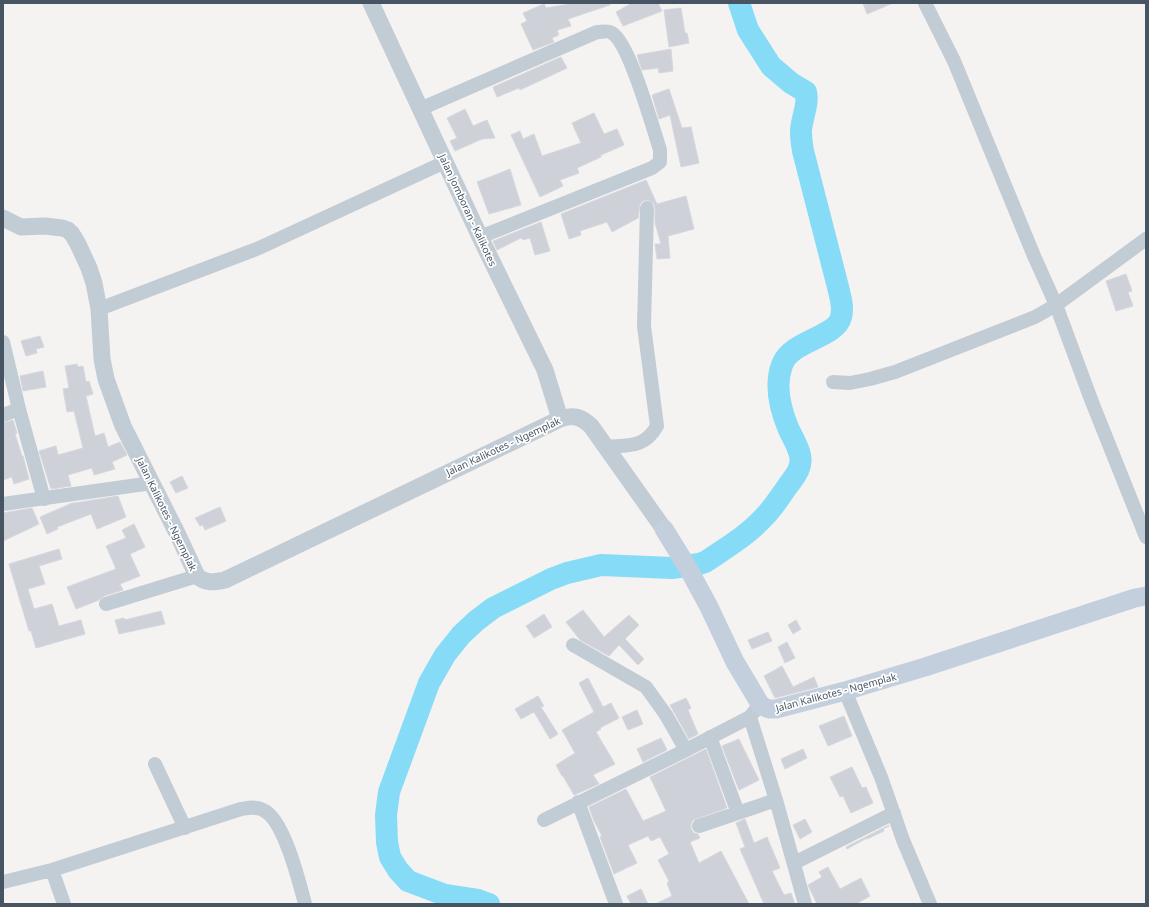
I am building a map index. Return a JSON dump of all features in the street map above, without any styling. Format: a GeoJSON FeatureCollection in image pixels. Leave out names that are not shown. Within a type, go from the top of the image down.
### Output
{"type":"FeatureCollection","features":[{"type":"Feature","properties":{"kind":"main road","name":"Jalan Kalikotes - Ngemplak"},"geometry":{"type":"LineString","coordinates":[[664,529],[688,568],[709,607],[735,662],[755,710],[776,709],[845,691],[932,665],[1135,598],[1146,596]]}},
{"type":"Feature","properties":{"kind":"street","name":"Jalan Jomboran - Kalikotes"},"geometry":{"type":"LineString","coordinates":[[371,3],[544,370],[560,419]]}},
{"type":"Feature","properties":{"kind":"street"},"geometry":{"type":"LineString","coordinates":[[925,3],[954,61],[1034,256],[1056,305],[1095,409],[1146,537]]}},
{"type":"Feature","properties":{"kind":"street"},"geometry":{"type":"LineString","coordinates":[[420,109],[597,32],[609,32],[614,34],[620,41],[630,59],[657,140],[661,160],[660,162],[652,168],[480,236]]}},
{"type":"Feature","properties":{"kind":"street"},"geometry":{"type":"LineString","coordinates":[[99,309],[259,248],[445,162]]}},
{"type":"Feature","properties":{"kind":"street"},"geometry":{"type":"LineString","coordinates":[[606,447],[637,445],[649,438],[658,426],[644,326],[647,208]]}},
{"type":"Feature","properties":{"kind":"street","name":"Jalan Kalikotes - Ngemplak"},"geometry":{"type":"LineString","coordinates":[[3,218],[20,227],[62,228],[68,230],[72,234],[89,268],[94,283],[99,309],[102,359],[106,379],[123,426],[197,576],[207,582],[226,580],[560,419],[572,415],[583,419],[591,426],[664,529]]}},
{"type":"Feature","properties":{"kind":"street"},"geometry":{"type":"LineString","coordinates":[[832,382],[850,383],[895,372],[1035,317],[1056,305],[1146,239]]}},
{"type":"Feature","properties":{"kind":"street"},"geometry":{"type":"LineString","coordinates":[[3,342],[19,409],[44,499]]}},
{"type":"Feature","properties":{"kind":"street"},"geometry":{"type":"LineString","coordinates":[[3,415],[19,409]]}},
{"type":"Feature","properties":{"kind":"street"},"geometry":{"type":"LineString","coordinates":[[3,504],[152,483]]}},
{"type":"Feature","properties":{"kind":"street"},"geometry":{"type":"LineString","coordinates":[[106,604],[197,576]]}},
{"type":"Feature","properties":{"kind":"street"},"geometry":{"type":"LineString","coordinates":[[573,645],[646,687],[666,715],[686,750]]}},
{"type":"Feature","properties":{"kind":"street"},"geometry":{"type":"LineString","coordinates":[[845,691],[881,778],[903,840],[930,904]]}},
{"type":"Feature","properties":{"kind":"street"},"geometry":{"type":"LineString","coordinates":[[544,820],[686,750],[755,710],[776,800],[805,904]]}},
{"type":"Feature","properties":{"kind":"street"},"geometry":{"type":"LineString","coordinates":[[710,737],[738,813]]}},
{"type":"Feature","properties":{"kind":"street"},"geometry":{"type":"LineString","coordinates":[[155,764],[185,828]]}},
{"type":"Feature","properties":{"kind":"street"},"geometry":{"type":"LineString","coordinates":[[699,826],[776,800]]}},
{"type":"Feature","properties":{"kind":"street"},"geometry":{"type":"LineString","coordinates":[[578,802],[616,904]]}},
{"type":"Feature","properties":{"kind":"street"},"geometry":{"type":"LineString","coordinates":[[3,882],[52,870],[248,808],[255,808],[262,809],[277,823],[290,855],[305,904]]}},
{"type":"Feature","properties":{"kind":"street"},"geometry":{"type":"LineString","coordinates":[[794,863],[894,813]]}},
{"type":"Feature","properties":{"kind":"street"},"geometry":{"type":"LineString","coordinates":[[52,870],[64,904]]}},
{"type":"Feature","properties":{"kind":"building"},"geometry":{"type":"Polygon","coordinates":[[[575,3],[610,3],[610,5],[568,19],[571,26],[557,30],[559,35],[552,38],[554,42],[533,50],[521,24],[527,21],[523,13],[544,4],[546,8],[575,3]]]}},
{"type":"Feature","properties":{"kind":"building"},"geometry":{"type":"Polygon","coordinates":[[[632,3],[658,3],[662,11],[623,26],[616,12],[632,3]]]}},
{"type":"Feature","properties":{"kind":"building"},"geometry":{"type":"Polygon","coordinates":[[[863,3],[893,3],[867,14],[863,3]]]}},
{"type":"Feature","properties":{"kind":"building"},"geometry":{"type":"Polygon","coordinates":[[[681,8],[685,33],[687,33],[689,43],[669,47],[664,10],[681,8]]]}},
{"type":"Feature","properties":{"kind":"building"},"geometry":{"type":"Polygon","coordinates":[[[671,49],[673,71],[659,73],[658,68],[642,70],[637,55],[671,49]]]}},
{"type":"Feature","properties":{"kind":"building"},"geometry":{"type":"Polygon","coordinates":[[[561,57],[567,68],[520,90],[519,88],[497,97],[493,87],[561,57]]]}},
{"type":"Feature","properties":{"kind":"building"},"geometry":{"type":"Polygon","coordinates":[[[669,89],[682,128],[691,127],[699,163],[681,167],[670,115],[659,119],[652,95],[669,89]]]}},
{"type":"Feature","properties":{"kind":"building"},"geometry":{"type":"Polygon","coordinates":[[[465,109],[473,126],[487,120],[495,138],[482,139],[455,151],[450,141],[457,138],[447,118],[465,109]]]}},
{"type":"Feature","properties":{"kind":"building"},"geometry":{"type":"Polygon","coordinates":[[[594,113],[604,134],[617,129],[624,145],[577,168],[579,173],[560,180],[563,186],[540,197],[511,135],[520,131],[523,139],[534,134],[542,156],[581,143],[572,123],[594,113]]]}},
{"type":"Feature","properties":{"kind":"building"},"geometry":{"type":"Polygon","coordinates":[[[510,169],[521,205],[489,214],[477,182],[510,169]]]}},
{"type":"Feature","properties":{"kind":"building"},"geometry":{"type":"Polygon","coordinates":[[[646,180],[657,204],[686,196],[694,229],[668,236],[670,258],[657,259],[655,244],[661,244],[655,223],[654,204],[648,200],[643,201],[640,204],[638,218],[612,232],[607,222],[580,231],[581,235],[569,239],[561,214],[646,180]]]}},
{"type":"Feature","properties":{"kind":"building"},"geometry":{"type":"Polygon","coordinates":[[[541,222],[550,251],[535,255],[530,238],[523,240],[521,238],[497,250],[493,241],[541,222]]]}},
{"type":"Feature","properties":{"kind":"building"},"geometry":{"type":"Polygon","coordinates":[[[1126,274],[1132,291],[1128,292],[1133,306],[1116,311],[1106,281],[1126,274]]]}},
{"type":"Feature","properties":{"kind":"building"},"geometry":{"type":"Polygon","coordinates":[[[40,336],[44,347],[36,349],[37,353],[26,356],[21,341],[40,336]]]}},
{"type":"Feature","properties":{"kind":"building"},"geometry":{"type":"Polygon","coordinates":[[[77,364],[78,367],[83,366],[86,382],[89,381],[93,394],[86,396],[95,436],[104,433],[108,447],[120,442],[127,455],[112,462],[115,469],[94,475],[92,468],[68,475],[71,486],[51,489],[39,451],[56,446],[58,455],[83,448],[74,411],[67,412],[63,389],[69,388],[65,366],[77,364]]]}},
{"type":"Feature","properties":{"kind":"building"},"geometry":{"type":"Polygon","coordinates":[[[43,371],[46,387],[23,391],[20,376],[43,371]]]}},
{"type":"Feature","properties":{"kind":"building"},"geometry":{"type":"Polygon","coordinates":[[[13,420],[17,433],[15,434],[29,479],[14,484],[12,477],[3,480],[3,423],[13,420]]]}},
{"type":"Feature","properties":{"kind":"building"},"geometry":{"type":"Polygon","coordinates":[[[182,476],[188,488],[176,493],[170,482],[182,476]]]}},
{"type":"Feature","properties":{"kind":"building"},"geometry":{"type":"Polygon","coordinates":[[[118,496],[126,517],[97,529],[91,514],[57,527],[58,529],[47,534],[40,517],[72,503],[118,496]]]}},
{"type":"Feature","properties":{"kind":"building"},"geometry":{"type":"Polygon","coordinates":[[[220,507],[226,521],[205,530],[203,525],[200,526],[195,518],[220,507]]]}},
{"type":"Feature","properties":{"kind":"building"},"geometry":{"type":"Polygon","coordinates":[[[32,508],[39,524],[3,541],[3,513],[32,508]]]}},
{"type":"Feature","properties":{"kind":"building"},"geometry":{"type":"Polygon","coordinates":[[[134,524],[145,547],[130,554],[140,576],[120,584],[123,590],[104,596],[99,600],[76,609],[67,587],[116,569],[106,546],[126,538],[122,530],[134,524]]]}},
{"type":"Feature","properties":{"kind":"building"},"geometry":{"type":"Polygon","coordinates":[[[59,549],[62,559],[39,566],[45,584],[28,589],[34,609],[52,604],[59,626],[81,620],[85,634],[36,648],[31,631],[29,631],[9,564],[59,549]]]}},
{"type":"Feature","properties":{"kind":"building"},"geometry":{"type":"Polygon","coordinates":[[[583,610],[604,637],[629,615],[639,625],[625,639],[644,659],[638,665],[619,645],[609,656],[580,640],[566,622],[583,610]]]}},
{"type":"Feature","properties":{"kind":"building"},"geometry":{"type":"Polygon","coordinates":[[[161,611],[165,624],[119,634],[115,620],[124,618],[125,620],[161,611]]]}},
{"type":"Feature","properties":{"kind":"building"},"geometry":{"type":"Polygon","coordinates":[[[544,614],[552,627],[534,638],[526,626],[544,614]]]}},
{"type":"Feature","properties":{"kind":"building"},"geometry":{"type":"Polygon","coordinates":[[[796,620],[801,629],[793,634],[788,625],[796,620]]]}},
{"type":"Feature","properties":{"kind":"building"},"geometry":{"type":"Polygon","coordinates":[[[768,632],[772,641],[752,649],[748,640],[768,632]]]}},
{"type":"Feature","properties":{"kind":"building"},"geometry":{"type":"Polygon","coordinates":[[[787,642],[795,658],[785,663],[778,647],[787,642]]]}},
{"type":"Feature","properties":{"kind":"building"},"geometry":{"type":"Polygon","coordinates":[[[782,666],[793,687],[814,677],[818,687],[775,698],[764,676],[782,666]]]}},
{"type":"Feature","properties":{"kind":"building"},"geometry":{"type":"Polygon","coordinates":[[[588,678],[603,707],[611,703],[619,718],[600,728],[601,729],[596,732],[615,764],[593,775],[599,784],[574,795],[556,765],[575,753],[562,730],[594,712],[579,683],[588,678]]]}},
{"type":"Feature","properties":{"kind":"building"},"geometry":{"type":"Polygon","coordinates":[[[538,696],[544,706],[541,707],[558,734],[550,739],[534,712],[521,719],[515,709],[538,696]]]}},
{"type":"Feature","properties":{"kind":"building"},"geometry":{"type":"Polygon","coordinates":[[[686,698],[691,708],[688,710],[698,734],[689,739],[670,705],[686,698]]]}},
{"type":"Feature","properties":{"kind":"building"},"geometry":{"type":"Polygon","coordinates":[[[637,710],[643,724],[628,730],[622,717],[637,710]]]}},
{"type":"Feature","properties":{"kind":"building"},"geometry":{"type":"Polygon","coordinates":[[[844,716],[852,736],[828,746],[819,726],[844,716]]]}},
{"type":"Feature","properties":{"kind":"building"},"geometry":{"type":"Polygon","coordinates":[[[661,738],[667,750],[643,762],[637,749],[661,738]]]}},
{"type":"Feature","properties":{"kind":"building"},"geometry":{"type":"Polygon","coordinates":[[[739,739],[759,780],[739,790],[722,746],[739,739]]]}},
{"type":"Feature","properties":{"kind":"building"},"geometry":{"type":"Polygon","coordinates":[[[706,749],[727,808],[693,820],[691,829],[694,833],[698,834],[700,838],[690,842],[699,863],[721,851],[749,904],[655,904],[672,896],[667,883],[669,881],[658,860],[669,854],[660,837],[651,841],[648,836],[628,845],[637,863],[614,874],[600,837],[602,836],[589,807],[626,789],[643,821],[666,811],[650,777],[706,749]]]}},
{"type":"Feature","properties":{"kind":"building"},"geometry":{"type":"Polygon","coordinates":[[[803,749],[807,758],[785,769],[781,759],[803,749]]]}},
{"type":"Feature","properties":{"kind":"building"},"geometry":{"type":"Polygon","coordinates":[[[852,767],[862,788],[866,787],[873,803],[851,813],[843,796],[840,797],[830,777],[852,767]]]}},
{"type":"Feature","properties":{"kind":"building"},"geometry":{"type":"Polygon","coordinates":[[[745,819],[754,843],[767,837],[780,868],[772,871],[784,895],[791,893],[795,904],[764,904],[740,849],[745,847],[736,823],[745,819]]]}},
{"type":"Feature","properties":{"kind":"building"},"geometry":{"type":"Polygon","coordinates":[[[805,819],[812,832],[800,839],[793,825],[805,819]]]}},
{"type":"Feature","properties":{"kind":"building"},"geometry":{"type":"Polygon","coordinates":[[[889,825],[883,829],[884,831],[847,849],[846,847],[889,825]]]}},
{"type":"Feature","properties":{"kind":"building"},"geometry":{"type":"Polygon","coordinates":[[[828,867],[840,889],[861,878],[870,896],[856,904],[817,904],[808,885],[822,877],[819,872],[828,867]]]}},
{"type":"Feature","properties":{"kind":"building"},"geometry":{"type":"Polygon","coordinates":[[[641,889],[648,904],[631,904],[627,896],[641,889]]]}},
{"type":"Feature","properties":{"kind":"waterway"},"geometry":{"type":"LineString","coordinates":[[489,904],[478,900],[445,895],[408,881],[398,870],[390,857],[387,842],[386,815],[389,792],[429,683],[445,655],[461,635],[493,608],[551,579],[567,573],[601,565],[672,568],[699,564],[705,562],[751,529],[771,510],[795,476],[801,460],[781,407],[779,381],[782,365],[794,350],[831,330],[841,317],[841,298],[801,140],[802,122],[806,107],[806,92],[791,83],[771,66],[748,30],[739,3]]}}]}
